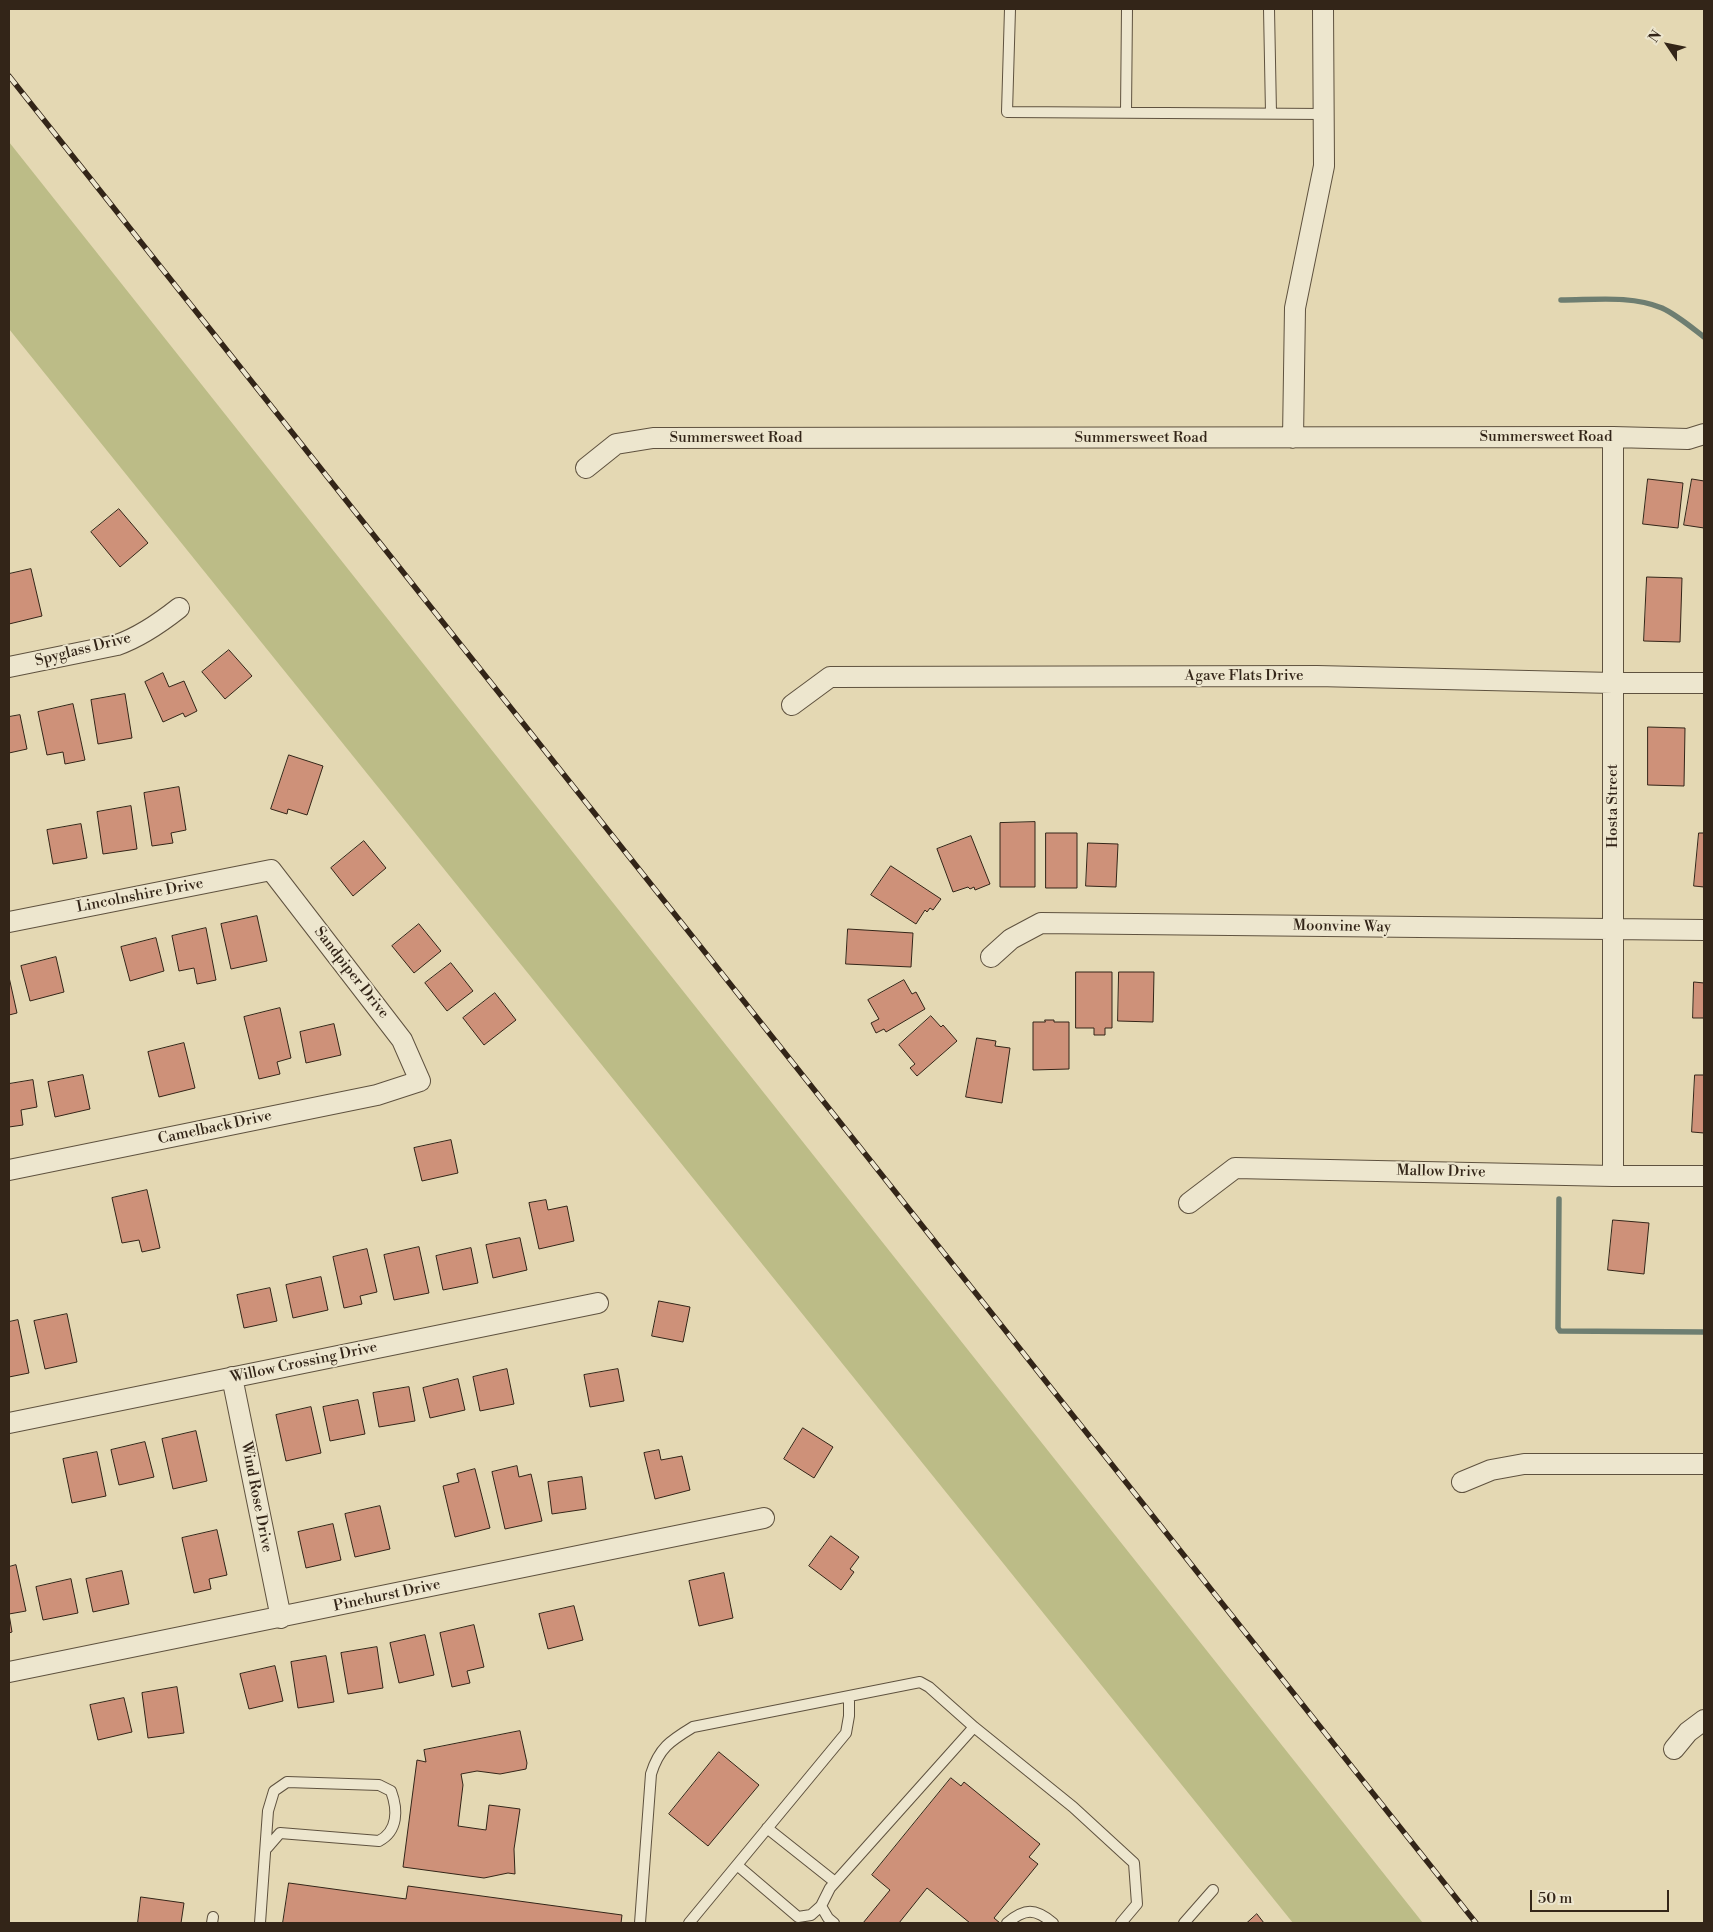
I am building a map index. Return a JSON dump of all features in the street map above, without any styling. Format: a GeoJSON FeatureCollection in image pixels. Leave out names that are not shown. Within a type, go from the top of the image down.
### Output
{"type":"FeatureCollection","features":[{"type":"Feature","properties":{"kind":"street"},"geometry":{"type":"LineString","coordinates":[[1293,438],[1295,308],[1324,166],[1323,9]]}},
{"type":"Feature","properties":{"kind":"street","name":"Summersweet Road"},"geometry":{"type":"LineString","coordinates":[[586,468],[616,444],[653,438],[1613,437],[1688,439],[1704,434]]}},
{"type":"Feature","properties":{"kind":"street","name":"Hosta Street"},"geometry":{"type":"LineString","coordinates":[[1613,437],[1613,1176]]}},
{"type":"Feature","properties":{"kind":"street","name":"Spyglass Drive"},"geometry":{"type":"LineString","coordinates":[[9,667],[117,645],[132,640],[180,608]]}},
{"type":"Feature","properties":{"kind":"street","name":"Agave Flats Drive"},"geometry":{"type":"LineString","coordinates":[[792,705],[830,677],[1317,676],[1613,683],[1704,683]]}},
{"type":"Feature","properties":{"kind":"street","name":"Lincolnshire Drive"},"geometry":{"type":"LineString","coordinates":[[9,922],[272,870]]}},
{"type":"Feature","properties":{"kind":"street","name":"Sandpiper Drive"},"geometry":{"type":"LineString","coordinates":[[272,870],[402,1040],[420,1081]]}},
{"type":"Feature","properties":{"kind":"street","name":"Moonvine Way"},"geometry":{"type":"LineString","coordinates":[[991,957],[1012,939],[1041,923],[1704,930]]}},
{"type":"Feature","properties":{"kind":"street","name":"Camelback Drive"},"geometry":{"type":"LineString","coordinates":[[9,1170],[377,1095],[420,1081]]}},
{"type":"Feature","properties":{"kind":"street","name":"Mallow Drive"},"geometry":{"type":"LineString","coordinates":[[1189,1203],[1235,1168],[1613,1176],[1704,1176]]}},
{"type":"Feature","properties":{"kind":"street","name":"Willow Crossing Drive"},"geometry":{"type":"LineString","coordinates":[[9,1423],[598,1303]]}},
{"type":"Feature","properties":{"kind":"street","name":"Wind Rose Drive"},"geometry":{"type":"LineString","coordinates":[[232,1377],[281,1618]]}},
{"type":"Feature","properties":{"kind":"street"},"geometry":{"type":"LineString","coordinates":[[1462,1482],[1492,1470],[1524,1464],[1704,1464]]}},
{"type":"Feature","properties":{"kind":"street","name":"Pinehurst Drive"},"geometry":{"type":"LineString","coordinates":[[9,1672],[764,1518]]}},
{"type":"Feature","properties":{"kind":"street"},"geometry":{"type":"LineString","coordinates":[[1674,1749],[1688,1732],[1704,1720]]}},
{"type":"Feature","properties":{"kind":"lane"},"geometry":{"type":"LineString","coordinates":[[1010,9],[1007,112],[1324,114]]}},
{"type":"Feature","properties":{"kind":"lane"},"geometry":{"type":"LineString","coordinates":[[1126,112],[1127,9]]}},
{"type":"Feature","properties":{"kind":"lane"},"geometry":{"type":"LineString","coordinates":[[1269,9],[1271,113]]}},
{"type":"Feature","properties":{"kind":"lane"},"geometry":{"type":"LineString","coordinates":[[640,1923],[651,1774],[656,1757],[672,1740],[693,1728],[920,1682],[929,1687],[974,1727],[1073,1807],[1134,1863],[1137,1904],[1121,1923]]}},
{"type":"Feature","properties":{"kind":"lane"},"geometry":{"type":"LineString","coordinates":[[689,1923],[846,1733],[849,1716],[849,1697]]}},
{"type":"Feature","properties":{"kind":"lane"},"geometry":{"type":"LineString","coordinates":[[737,1865],[798,1917],[811,1916],[821,1906],[835,1882],[974,1727]]}},
{"type":"Feature","properties":{"kind":"lane"},"geometry":{"type":"LineString","coordinates":[[260,1923],[267,1848],[268,1811],[274,1791],[287,1782],[379,1785],[392,1791],[396,1804],[394,1826],[388,1836],[378,1841],[280,1833],[267,1848]]}},
{"type":"Feature","properties":{"kind":"lane"},"geometry":{"type":"LineString","coordinates":[[767,1828],[835,1882]]}},
{"type":"Feature","properties":{"kind":"lane"},"geometry":{"type":"LineString","coordinates":[[1184,1923],[1213,1890]]}},
{"type":"Feature","properties":{"kind":"lane"},"geometry":{"type":"LineString","coordinates":[[821,1906],[828,1918],[834,1923]]}},
{"type":"Feature","properties":{"kind":"lane"},"geometry":{"type":"LineString","coordinates":[[1007,1923],[1016,1915],[1031,1911],[1042,1914],[1053,1923]]}},
{"type":"Feature","properties":{"kind":"green space"},"geometry":{"type":"Polygon","coordinates":[[[9,142],[1423,1923],[1293,1923],[9,329],[9,142]]]}},
{"type":"Feature","properties":{"kind":"building"},"geometry":{"type":"Polygon","coordinates":[[[1648,479],[1683,483],[1678,528],[1643,524],[1648,479]]]}},
{"type":"Feature","properties":{"kind":"building"},"geometry":{"type":"Polygon","coordinates":[[[1692,479],[1704,481],[1704,528],[1684,525],[1692,479]]]}},
{"type":"Feature","properties":{"kind":"building"},"geometry":{"type":"Polygon","coordinates":[[[119,509],[148,543],[120,567],[91,532],[119,509]]]}},
{"type":"Feature","properties":{"kind":"building"},"geometry":{"type":"Polygon","coordinates":[[[31,569],[42,616],[9,624],[9,574],[31,569]]]}},
{"type":"Feature","properties":{"kind":"building"},"geometry":{"type":"Polygon","coordinates":[[[1647,577],[1682,578],[1680,642],[1644,641],[1647,577]]]}},
{"type":"Feature","properties":{"kind":"building"},"geometry":{"type":"Polygon","coordinates":[[[229,650],[252,676],[225,699],[202,672],[229,650]]]}},
{"type":"Feature","properties":{"kind":"building"},"geometry":{"type":"Polygon","coordinates":[[[163,673],[169,687],[184,681],[197,711],[185,717],[183,713],[163,722],[145,682],[163,673]]]}},
{"type":"Feature","properties":{"kind":"building"},"geometry":{"type":"Polygon","coordinates":[[[125,694],[132,738],[98,744],[91,700],[125,694]]]}},
{"type":"Feature","properties":{"kind":"building"},"geometry":{"type":"Polygon","coordinates":[[[73,704],[85,760],[65,764],[63,752],[47,755],[38,712],[73,704]]]}},
{"type":"Feature","properties":{"kind":"building"},"geometry":{"type":"Polygon","coordinates":[[[20,715],[27,749],[9,753],[9,717],[20,715]]]}},
{"type":"Feature","properties":{"kind":"building"},"geometry":{"type":"Polygon","coordinates":[[[1648,727],[1685,728],[1684,786],[1648,785],[1648,727]]]}},
{"type":"Feature","properties":{"kind":"building"},"geometry":{"type":"Polygon","coordinates":[[[289,755],[323,766],[307,815],[288,809],[287,814],[271,809],[289,755]]]}},
{"type":"Feature","properties":{"kind":"building"},"geometry":{"type":"Polygon","coordinates":[[[179,787],[186,830],[171,833],[173,843],[152,846],[144,793],[179,787]]]}},
{"type":"Feature","properties":{"kind":"building"},"geometry":{"type":"Polygon","coordinates":[[[131,806],[137,849],[103,854],[97,812],[131,806]]]}},
{"type":"Feature","properties":{"kind":"building"},"geometry":{"type":"Polygon","coordinates":[[[1035,822],[1035,887],[1000,887],[1000,823],[1035,822]]]}},
{"type":"Feature","properties":{"kind":"building"},"geometry":{"type":"Polygon","coordinates":[[[81,824],[87,858],[53,864],[47,830],[81,824]]]}},
{"type":"Feature","properties":{"kind":"building"},"geometry":{"type":"Polygon","coordinates":[[[1046,833],[1077,833],[1077,888],[1046,888],[1046,833]]]}},
{"type":"Feature","properties":{"kind":"building"},"geometry":{"type":"Polygon","coordinates":[[[1699,833],[1704,833],[1704,887],[1694,886],[1699,833]]]}},
{"type":"Feature","properties":{"kind":"building"},"geometry":{"type":"Polygon","coordinates":[[[971,836],[990,884],[975,890],[974,887],[970,889],[968,887],[953,892],[937,849],[971,836]]]}},
{"type":"Feature","properties":{"kind":"building"},"geometry":{"type":"Polygon","coordinates":[[[364,841],[386,868],[353,896],[331,868],[364,841]]]}},
{"type":"Feature","properties":{"kind":"building"},"geometry":{"type":"Polygon","coordinates":[[[1088,843],[1118,844],[1116,887],[1086,886],[1088,843]]]}},
{"type":"Feature","properties":{"kind":"building"},"geometry":{"type":"Polygon","coordinates":[[[891,866],[941,899],[933,910],[930,908],[927,912],[925,910],[916,924],[871,895],[891,866]]]}},
{"type":"Feature","properties":{"kind":"building"},"geometry":{"type":"Polygon","coordinates":[[[257,916],[267,961],[231,969],[221,924],[257,916]]]}},
{"type":"Feature","properties":{"kind":"building"},"geometry":{"type":"Polygon","coordinates":[[[419,924],[441,951],[414,973],[392,946],[419,924]]]}},
{"type":"Feature","properties":{"kind":"building"},"geometry":{"type":"Polygon","coordinates":[[[206,928],[216,980],[197,984],[194,968],[179,971],[172,936],[206,928]]]}},
{"type":"Feature","properties":{"kind":"building"},"geometry":{"type":"Polygon","coordinates":[[[848,929],[913,933],[911,967],[846,964],[848,929]]]}},
{"type":"Feature","properties":{"kind":"building"},"geometry":{"type":"Polygon","coordinates":[[[156,938],[164,971],[130,981],[121,947],[156,938]]]}},
{"type":"Feature","properties":{"kind":"building"},"geometry":{"type":"Polygon","coordinates":[[[56,957],[64,992],[30,1001],[21,966],[56,957]]]}},
{"type":"Feature","properties":{"kind":"building"},"geometry":{"type":"Polygon","coordinates":[[[451,963],[473,991],[447,1011],[425,983],[451,963]]]}},
{"type":"Feature","properties":{"kind":"building"},"geometry":{"type":"Polygon","coordinates":[[[1076,972],[1112,972],[1112,1028],[1105,1028],[1105,1035],[1094,1035],[1094,1028],[1076,1028],[1076,972]]]}},
{"type":"Feature","properties":{"kind":"building"},"geometry":{"type":"Polygon","coordinates":[[[1119,972],[1154,972],[1153,1022],[1118,1021],[1119,972]]]}},
{"type":"Feature","properties":{"kind":"building"},"geometry":{"type":"Polygon","coordinates":[[[9,977],[17,1013],[9,1015],[9,977]]]}},
{"type":"Feature","properties":{"kind":"building"},"geometry":{"type":"Polygon","coordinates":[[[904,980],[912,994],[916,992],[925,1009],[886,1032],[884,1029],[876,1033],[871,1023],[879,1019],[868,1000],[904,980]]]}},
{"type":"Feature","properties":{"kind":"building"},"geometry":{"type":"Polygon","coordinates":[[[1694,982],[1704,983],[1704,1018],[1693,1018],[1694,982]]]}},
{"type":"Feature","properties":{"kind":"building"},"geometry":{"type":"Polygon","coordinates":[[[495,993],[516,1020],[484,1045],[463,1018],[495,993]]]}},
{"type":"Feature","properties":{"kind":"building"},"geometry":{"type":"Polygon","coordinates":[[[280,1008],[291,1058],[277,1062],[280,1074],[259,1079],[244,1017],[280,1008]]]}},
{"type":"Feature","properties":{"kind":"building"},"geometry":{"type":"Polygon","coordinates":[[[931,1016],[941,1027],[943,1025],[957,1041],[917,1076],[910,1068],[915,1064],[899,1045],[931,1016]]]}},
{"type":"Feature","properties":{"kind":"building"},"geometry":{"type":"Polygon","coordinates":[[[1045,1020],[1069,1022],[1069,1069],[1033,1070],[1033,1022],[1045,1022],[1045,1020]]]}},
{"type":"Feature","properties":{"kind":"building"},"geometry":{"type":"Polygon","coordinates":[[[334,1024],[341,1055],[306,1063],[300,1032],[334,1024]]]}},
{"type":"Feature","properties":{"kind":"building"},"geometry":{"type":"Polygon","coordinates":[[[977,1038],[996,1041],[995,1046],[1010,1048],[1002,1103],[966,1097],[977,1038]]]}},
{"type":"Feature","properties":{"kind":"building"},"geometry":{"type":"Polygon","coordinates":[[[184,1043],[195,1088],[159,1097],[148,1052],[184,1043]]]}},
{"type":"Feature","properties":{"kind":"building"},"geometry":{"type":"Polygon","coordinates":[[[83,1075],[90,1109],[55,1117],[48,1082],[83,1075]]]}},
{"type":"Feature","properties":{"kind":"building"},"geometry":{"type":"Polygon","coordinates":[[[1695,1075],[1704,1075],[1704,1133],[1692,1132],[1695,1075]]]}},
{"type":"Feature","properties":{"kind":"building"},"geometry":{"type":"Polygon","coordinates":[[[33,1080],[37,1107],[21,1110],[23,1125],[9,1127],[9,1084],[33,1080]]]}},
{"type":"Feature","properties":{"kind":"building"},"geometry":{"type":"Polygon","coordinates":[[[451,1140],[458,1173],[422,1181],[414,1148],[451,1140]]]}},
{"type":"Feature","properties":{"kind":"building"},"geometry":{"type":"Polygon","coordinates":[[[147,1190],[160,1248],[142,1252],[139,1240],[122,1243],[112,1198],[147,1190]]]}},
{"type":"Feature","properties":{"kind":"building"},"geometry":{"type":"Polygon","coordinates":[[[546,1200],[548,1210],[567,1206],[574,1241],[539,1249],[529,1203],[546,1200]]]}},
{"type":"Feature","properties":{"kind":"building"},"geometry":{"type":"Polygon","coordinates":[[[1613,1220],[1649,1223],[1644,1274],[1608,1270],[1613,1220]]]}},
{"type":"Feature","properties":{"kind":"building"},"geometry":{"type":"Polygon","coordinates":[[[520,1238],[527,1270],[493,1278],[486,1245],[520,1238]]]}},
{"type":"Feature","properties":{"kind":"building"},"geometry":{"type":"Polygon","coordinates":[[[419,1247],[429,1293],[394,1300],[384,1255],[419,1247]]]}},
{"type":"Feature","properties":{"kind":"building"},"geometry":{"type":"Polygon","coordinates":[[[471,1248],[478,1283],[443,1290],[436,1256],[471,1248]]]}},
{"type":"Feature","properties":{"kind":"building"},"geometry":{"type":"Polygon","coordinates":[[[367,1249],[377,1292],[360,1296],[362,1304],[344,1308],[333,1257],[367,1249]]]}},
{"type":"Feature","properties":{"kind":"building"},"geometry":{"type":"Polygon","coordinates":[[[321,1277],[328,1310],[293,1318],[286,1285],[321,1277]]]}},
{"type":"Feature","properties":{"kind":"building"},"geometry":{"type":"Polygon","coordinates":[[[270,1288],[277,1321],[244,1328],[237,1295],[270,1288]]]}},
{"type":"Feature","properties":{"kind":"building"},"geometry":{"type":"Polygon","coordinates":[[[659,1301],[690,1307],[683,1342],[652,1336],[659,1301]]]}},
{"type":"Feature","properties":{"kind":"building"},"geometry":{"type":"Polygon","coordinates":[[[67,1314],[77,1362],[45,1369],[34,1321],[67,1314]]]}},
{"type":"Feature","properties":{"kind":"building"},"geometry":{"type":"Polygon","coordinates":[[[18,1320],[29,1373],[9,1377],[9,1322],[18,1320]]]}},
{"type":"Feature","properties":{"kind":"building"},"geometry":{"type":"Polygon","coordinates":[[[507,1369],[514,1404],[480,1411],[473,1377],[507,1369]]]}},
{"type":"Feature","properties":{"kind":"building"},"geometry":{"type":"Polygon","coordinates":[[[618,1369],[624,1401],[590,1407],[584,1375],[618,1369]]]}},
{"type":"Feature","properties":{"kind":"building"},"geometry":{"type":"Polygon","coordinates":[[[458,1379],[465,1410],[430,1418],[423,1388],[458,1379]]]}},
{"type":"Feature","properties":{"kind":"building"},"geometry":{"type":"Polygon","coordinates":[[[409,1387],[415,1421],[379,1427],[373,1393],[409,1387]]]}},
{"type":"Feature","properties":{"kind":"building"},"geometry":{"type":"Polygon","coordinates":[[[358,1400],[365,1434],[330,1441],[323,1407],[358,1400]]]}},
{"type":"Feature","properties":{"kind":"building"},"geometry":{"type":"Polygon","coordinates":[[[311,1407],[321,1453],[286,1461],[276,1415],[311,1407]]]}},
{"type":"Feature","properties":{"kind":"building"},"geometry":{"type":"Polygon","coordinates":[[[803,1428],[833,1447],[814,1478],[784,1459],[803,1428]]]}},
{"type":"Feature","properties":{"kind":"building"},"geometry":{"type":"Polygon","coordinates":[[[196,1431],[207,1481],[173,1489],[162,1439],[196,1431]]]}},
{"type":"Feature","properties":{"kind":"building"},"geometry":{"type":"Polygon","coordinates":[[[145,1442],[154,1477],[119,1485],[111,1450],[145,1442]]]}},
{"type":"Feature","properties":{"kind":"building"},"geometry":{"type":"Polygon","coordinates":[[[659,1450],[661,1460],[682,1456],[690,1490],[655,1499],[644,1453],[659,1450]]]}},
{"type":"Feature","properties":{"kind":"building"},"geometry":{"type":"Polygon","coordinates":[[[97,1452],[106,1496],[72,1503],[63,1459],[97,1452]]]}},
{"type":"Feature","properties":{"kind":"building"},"geometry":{"type":"Polygon","coordinates":[[[517,1466],[519,1477],[531,1474],[542,1521],[505,1529],[492,1472],[517,1466]]]}},
{"type":"Feature","properties":{"kind":"building"},"geometry":{"type":"Polygon","coordinates":[[[475,1469],[490,1528],[455,1537],[443,1486],[459,1482],[457,1474],[475,1469]]]}},
{"type":"Feature","properties":{"kind":"building"},"geometry":{"type":"Polygon","coordinates":[[[582,1477],[586,1509],[552,1514],[548,1482],[582,1477]]]}},
{"type":"Feature","properties":{"kind":"building"},"geometry":{"type":"Polygon","coordinates":[[[380,1506],[390,1549],[355,1557],[345,1514],[380,1506]]]}},
{"type":"Feature","properties":{"kind":"building"},"geometry":{"type":"Polygon","coordinates":[[[333,1524],[341,1560],[306,1568],[298,1532],[333,1524]]]}},
{"type":"Feature","properties":{"kind":"building"},"geometry":{"type":"Polygon","coordinates":[[[217,1530],[227,1575],[209,1579],[211,1589],[194,1593],[182,1538],[217,1530]]]}},
{"type":"Feature","properties":{"kind":"building"},"geometry":{"type":"Polygon","coordinates":[[[831,1536],[859,1557],[850,1569],[854,1572],[841,1590],[809,1566],[831,1536]]]}},
{"type":"Feature","properties":{"kind":"building"},"geometry":{"type":"Polygon","coordinates":[[[16,1565],[26,1611],[9,1614],[9,1567],[16,1565]]]}},
{"type":"Feature","properties":{"kind":"building"},"geometry":{"type":"Polygon","coordinates":[[[122,1571],[129,1604],[93,1612],[86,1579],[122,1571]]]}},
{"type":"Feature","properties":{"kind":"building"},"geometry":{"type":"Polygon","coordinates":[[[724,1573],[733,1618],[699,1626],[689,1581],[724,1573]]]}},
{"type":"Feature","properties":{"kind":"building"},"geometry":{"type":"Polygon","coordinates":[[[71,1579],[78,1613],[43,1620],[36,1587],[71,1579]]]}},
{"type":"Feature","properties":{"kind":"building"},"geometry":{"type":"Polygon","coordinates":[[[574,1606],[583,1640],[548,1649],[539,1614],[574,1606]]]}},
{"type":"Feature","properties":{"kind":"building"},"geometry":{"type":"Polygon","coordinates":[[[9,1614],[12,1632],[9,1633],[9,1614]]]}},
{"type":"Feature","properties":{"kind":"building"},"geometry":{"type":"Polygon","coordinates":[[[474,1625],[484,1667],[467,1671],[470,1683],[452,1687],[440,1633],[474,1625]]]}},
{"type":"Feature","properties":{"kind":"building"},"geometry":{"type":"Polygon","coordinates":[[[425,1635],[434,1675],[399,1683],[390,1643],[425,1635]]]}},
{"type":"Feature","properties":{"kind":"building"},"geometry":{"type":"Polygon","coordinates":[[[377,1647],[383,1688],[348,1694],[341,1653],[377,1647]]]}},
{"type":"Feature","properties":{"kind":"building"},"geometry":{"type":"Polygon","coordinates":[[[326,1656],[334,1702],[298,1708],[291,1662],[326,1656]]]}},
{"type":"Feature","properties":{"kind":"building"},"geometry":{"type":"Polygon","coordinates":[[[275,1666],[283,1701],[249,1709],[240,1674],[275,1666]]]}},
{"type":"Feature","properties":{"kind":"building"},"geometry":{"type":"Polygon","coordinates":[[[177,1687],[184,1733],[148,1738],[142,1693],[177,1687]]]}},
{"type":"Feature","properties":{"kind":"building"},"geometry":{"type":"Polygon","coordinates":[[[124,1698],[132,1732],[98,1740],[90,1705],[124,1698]]]}},
{"type":"Feature","properties":{"kind":"building"},"geometry":{"type":"Polygon","coordinates":[[[520,1731],[527,1763],[526,1769],[500,1774],[477,1771],[461,1774],[463,1785],[458,1826],[486,1830],[489,1805],[520,1809],[514,1849],[515,1874],[508,1873],[484,1878],[403,1867],[417,1760],[426,1762],[424,1750],[520,1731]]]}},
{"type":"Feature","properties":{"kind":"building"},"geometry":{"type":"Polygon","coordinates":[[[719,1752],[759,1785],[708,1846],[669,1814],[719,1752]]]}},
{"type":"Feature","properties":{"kind":"building"},"geometry":{"type":"Polygon","coordinates":[[[951,1778],[961,1786],[964,1782],[1040,1844],[1029,1857],[1038,1864],[994,1918],[1000,1923],[970,1923],[927,1888],[899,1923],[863,1923],[890,1890],[872,1875],[951,1778]]]}},
{"type":"Feature","properties":{"kind":"building"},"geometry":{"type":"Polygon","coordinates":[[[289,1883],[406,1899],[408,1886],[622,1915],[621,1923],[283,1923],[289,1883]]]}},
{"type":"Feature","properties":{"kind":"building"},"geometry":{"type":"Polygon","coordinates":[[[141,1897],[184,1903],[181,1923],[138,1923],[141,1897]]]}},
{"type":"Feature","properties":{"kind":"building"},"geometry":{"type":"Polygon","coordinates":[[[1257,1914],[1264,1923],[1247,1923],[1257,1914]]]}},
{"type":"Feature","properties":{"kind":"waterway"},"geometry":{"type":"LineString","coordinates":[[1561,300],[1612,299],[1650,304],[1673,314],[1704,337]]}},
{"type":"Feature","properties":{"kind":"waterway"},"geometry":{"type":"LineString","coordinates":[[1559,1199],[1558,1328],[1560,1331],[1704,1332]]}},
{"type":"Feature","properties":{"kind":"railway"},"geometry":{"type":"LineString","coordinates":[[9,76],[1476,1923]]}}]}
